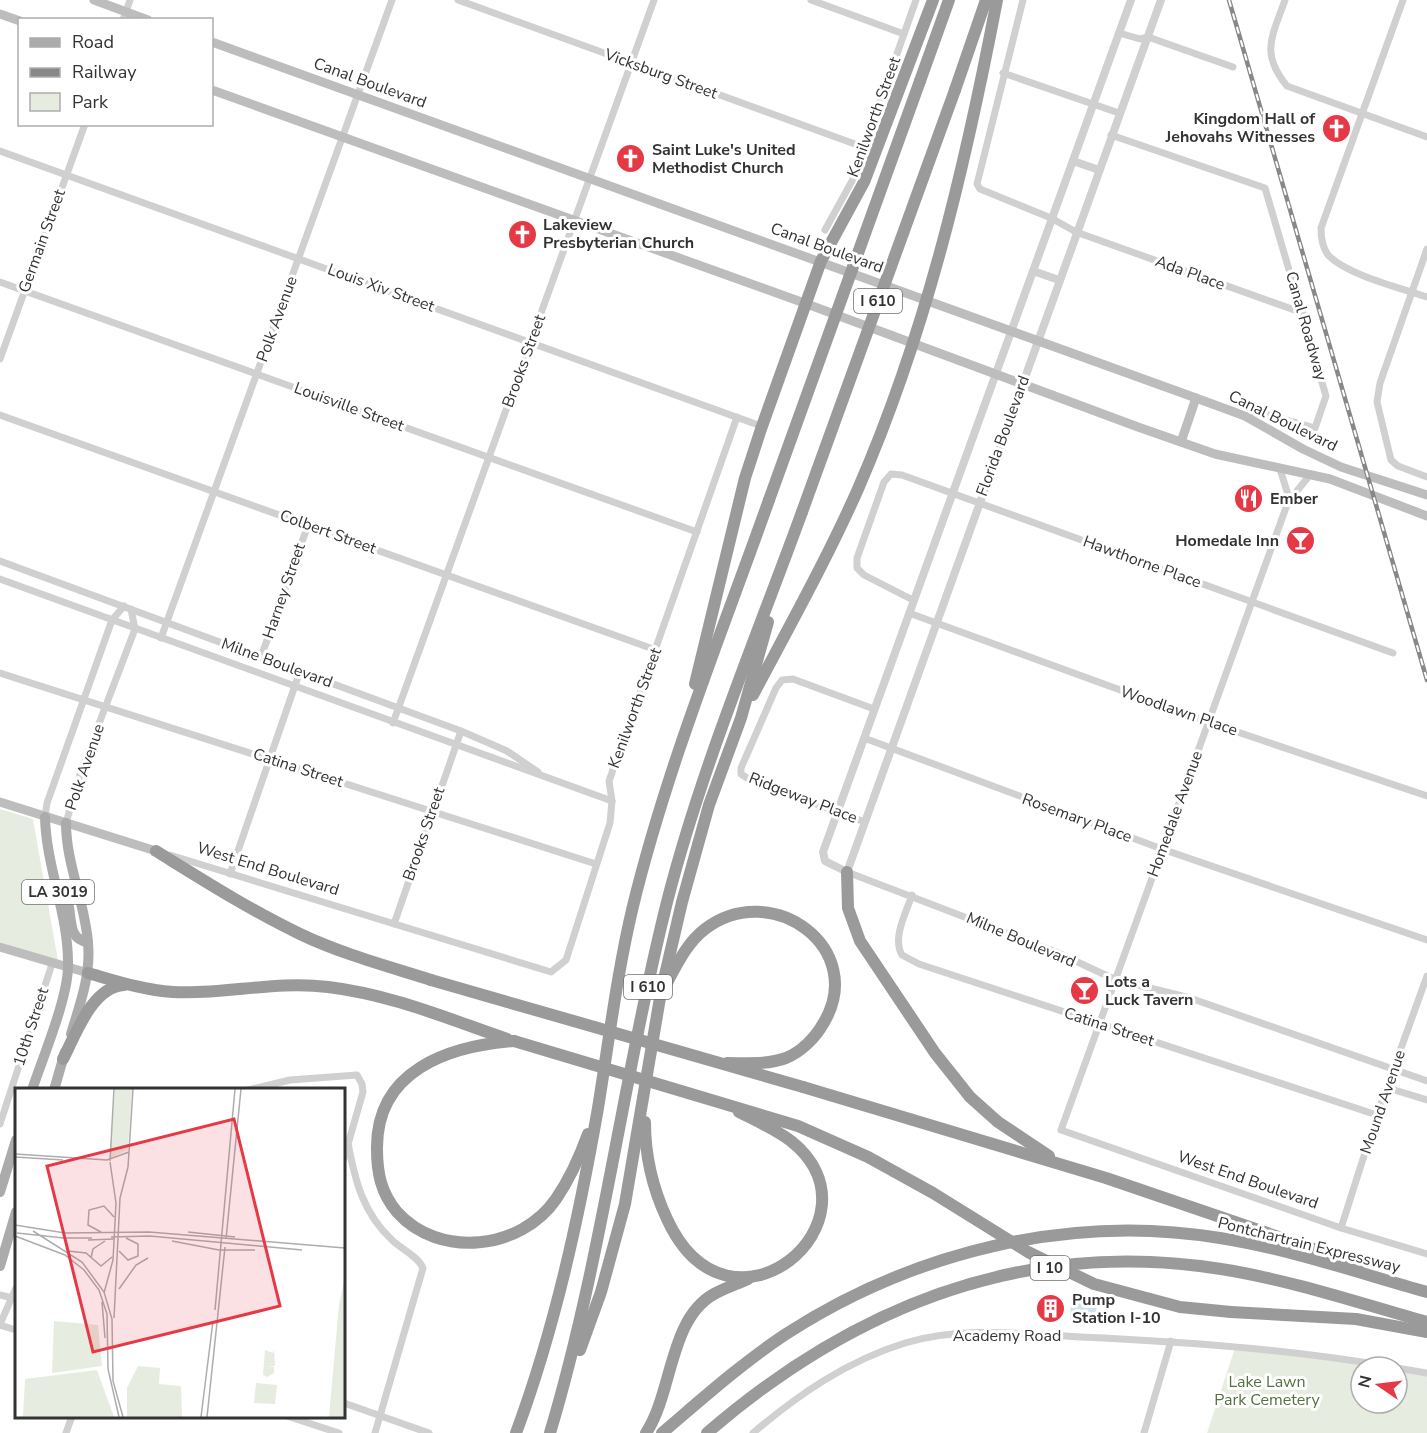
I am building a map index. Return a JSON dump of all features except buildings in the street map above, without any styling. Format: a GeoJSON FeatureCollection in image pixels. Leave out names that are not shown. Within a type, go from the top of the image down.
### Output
{"type":"FeatureCollection","features":[{"type":"Feature","properties":{"kind":"highway"},"geometry":{"type":"LineString","coordinates":[[680,743],[745,478],[762,426],[821,261],[864,182],[933,0]]}},
{"type":"Feature","properties":{"kind":"highway","name":"I 610"},"geometry":{"type":"LineString","coordinates":[[516,1433],[577,1223],[619,973],[633,907],[680,743],[949,0]]}},
{"type":"Feature","properties":{"kind":"highway","name":"I 610"},"geometry":{"type":"LineString","coordinates":[[550,1433],[582,1312],[646,994],[678,859],[726,714],[802,512],[986,0]]}},
{"type":"Feature","properties":{"kind":"highway"},"geometry":{"type":"LineString","coordinates":[[741,718],[858,489],[913,345],[928,299],[970,130],[997,0]]}},
{"type":"Feature","properties":{"kind":"highway"},"geometry":{"type":"LineString","coordinates":[[550,1433],[601,1292],[625,1204],[662,992],[694,854],[741,718],[787,553]]}},
{"type":"Feature","properties":{"kind":"highway"},"geometry":{"type":"LineString","coordinates":[[156,851],[208,884],[302,935],[361,958],[1066,1166],[1427,1290]]}},
{"type":"Feature","properties":{"kind":"highway"},"geometry":{"type":"LineString","coordinates":[[847,872],[848,908],[860,941],[935,1053],[970,1097],[998,1122],[1066,1166]]}},
{"type":"Feature","properties":{"kind":"highway"},"geometry":{"type":"LineString","coordinates":[[662,992],[683,953],[705,929],[727,917],[744,912],[772,912],[800,924],[818,940],[829,958],[834,989],[826,1019],[816,1035],[788,1057],[762,1064],[723,1063]]}},
{"type":"Feature","properties":{"kind":"highway"},"geometry":{"type":"LineString","coordinates":[[88,973],[129,985],[174,992],[301,985],[328,987],[390,1000],[514,1041],[798,1126],[868,1157],[933,1192],[1028,1252],[1094,1284],[1180,1307],[1356,1319],[1427,1332]]}},
{"type":"Feature","properties":{"kind":"highway"},"geometry":{"type":"LineString","coordinates":[[63,1059],[87,1015],[100,997],[116,986],[129,985]]}},
{"type":"Feature","properties":{"kind":"highway"},"geometry":{"type":"LineString","coordinates":[[514,1041],[476,1044],[433,1060],[409,1075],[391,1095],[379,1124],[377,1166],[381,1185],[404,1219],[444,1241],[468,1243],[498,1239],[538,1218],[556,1200],[585,1142],[598,1107]]}},
{"type":"Feature","properties":{"kind":"highway"},"geometry":{"type":"LineString","coordinates":[[645,1088],[645,1137],[652,1177],[671,1227],[685,1250],[701,1264],[719,1274],[749,1278]]}},
{"type":"Feature","properties":{"kind":"highway"},"geometry":{"type":"LineString","coordinates":[[646,1433],[659,1411],[687,1321],[697,1307],[713,1294],[749,1278],[770,1273],[797,1256],[807,1245],[819,1222],[821,1193],[810,1162],[792,1142],[770,1127],[722,1104]]}},
{"type":"Feature","properties":{"kind":"highway","name":"Pontchartrain Expressway"},"geometry":{"type":"LineString","coordinates":[[662,1433],[758,1353],[840,1302],[923,1266],[1008,1243],[1094,1231],[1180,1233],[1252,1244],[1427,1290]]}},
{"type":"Feature","properties":{"kind":"highway","name":"I 10"},"geometry":{"type":"LineString","coordinates":[[707,1433],[775,1378],[820,1348],[864,1325],[939,1294],[1026,1271],[1127,1262],[1220,1269],[1298,1286],[1427,1322]]}},
{"type":"Feature","properties":{"kind":"main road"},"geometry":{"type":"LineString","coordinates":[[94,0],[124,16]]}},
{"type":"Feature","properties":{"kind":"main road"},"geometry":{"type":"LineString","coordinates":[[0,14],[18,20]]}},
{"type":"Feature","properties":{"kind":"main road","name":"Canal Boulevard"},"geometry":{"type":"LineString","coordinates":[[213,42],[590,180],[928,299],[1196,398],[1245,417],[1341,467],[1427,495]]}},
{"type":"Feature","properties":{"kind":"main road","name":"Canal Boulevard"},"geometry":{"type":"LineString","coordinates":[[213,90],[341,139],[807,304],[913,345],[1215,454],[1330,479],[1362,489],[1427,516]]}},
{"type":"Feature","properties":{"kind":"main road"},"geometry":{"type":"LineString","coordinates":[[1181,442],[1196,398]]}},
{"type":"Feature","properties":{"kind":"main road","name":"West End Boulevard"},"geometry":{"type":"LineString","coordinates":[[0,802],[156,851]]}},
{"type":"Feature","properties":{"kind":"main road","name":"LA 3019"},"geometry":{"type":"LineString","coordinates":[[32,1088],[68,968],[46,837],[45,817]]}},
{"type":"Feature","properties":{"kind":"main road","name":"LA 3019"},"geometry":{"type":"LineString","coordinates":[[54,1088],[88,973],[88,942],[66,837],[66,823]]}},
{"type":"Feature","properties":{"kind":"main road"},"geometry":{"type":"LineString","coordinates":[[55,882],[67,899],[75,935],[79,940],[88,942]]}},
{"type":"Feature","properties":{"kind":"main road"},"geometry":{"type":"LineString","coordinates":[[0,947],[88,973]]}},
{"type":"Feature","properties":{"kind":"main road"},"geometry":{"type":"LineString","coordinates":[[0,1192],[15,1143]]}},
{"type":"Feature","properties":{"kind":"main road"},"geometry":{"type":"LineString","coordinates":[[0,1266],[15,1215]]}},
{"type":"Feature","properties":{"kind":"street"},"geometry":{"type":"LineString","coordinates":[[124,16],[130,0]]}},
{"type":"Feature","properties":{"kind":"street","name":"Polk Avenue"},"geometry":{"type":"LineString","coordinates":[[161,638],[216,492],[392,0]]}},
{"type":"Feature","properties":{"kind":"street","name":"Vicksburg Street"},"geometry":{"type":"LineString","coordinates":[[458,0],[863,147]]}},
{"type":"Feature","properties":{"kind":"street","name":"Brooks Street"},"geometry":{"type":"LineString","coordinates":[[393,723],[654,0]]}},
{"type":"Feature","properties":{"kind":"street"},"geometry":{"type":"LineString","coordinates":[[811,0],[904,34]]}},
{"type":"Feature","properties":{"kind":"street","name":"Kenilworth Street"},"geometry":{"type":"LineString","coordinates":[[825,230],[852,181],[916,0]]}},
{"type":"Feature","properties":{"kind":"street"},"geometry":{"type":"LineString","coordinates":[[1023,0],[977,184],[980,189],[1051,218],[1076,232]]}},
{"type":"Feature","properties":{"kind":"street","name":"Florida Boulevard"},"geometry":{"type":"LineString","coordinates":[[823,857],[913,600],[1131,0]]}},
{"type":"Feature","properties":{"kind":"street","name":"Florida Boulevard"},"geometry":{"type":"LineString","coordinates":[[847,872],[1161,0]]}},
{"type":"Feature","properties":{"kind":"street"},"geometry":{"type":"LineString","coordinates":[[1285,0],[1272,36],[1270,58],[1274,70],[1287,86],[1427,137]]}},
{"type":"Feature","properties":{"kind":"street"},"geometry":{"type":"LineString","coordinates":[[1403,0],[1321,228],[1323,245],[1334,260],[1355,271],[1427,297]]}},
{"type":"Feature","properties":{"kind":"street"},"geometry":{"type":"LineString","coordinates":[[1119,33],[1140,39],[1148,37],[1233,67]]}},
{"type":"Feature","properties":{"kind":"street"},"geometry":{"type":"LineString","coordinates":[[1003,73],[1119,113]]}},
{"type":"Feature","properties":{"kind":"street","name":"Germain Street"},"geometry":{"type":"LineString","coordinates":[[0,359],[84,126]]}},
{"type":"Feature","properties":{"kind":"street","name":"Canal Roadway"},"geometry":{"type":"LineString","coordinates":[[1111,135],[1265,188],[1326,396],[1316,428],[1261,413],[1245,417]]}},
{"type":"Feature","properties":{"kind":"street","name":"Louis Xiv Street"},"geometry":{"type":"LineString","coordinates":[[0,151],[762,426]]}},
{"type":"Feature","properties":{"kind":"street"},"geometry":{"type":"LineString","coordinates":[[1072,161],[1099,170]]}},
{"type":"Feature","properties":{"kind":"street","name":"Ada Place"},"geometry":{"type":"LineString","coordinates":[[1076,232],[1303,314]]}},
{"type":"Feature","properties":{"kind":"street"},"geometry":{"type":"LineString","coordinates":[[1427,249],[1380,383],[1377,402],[1391,460],[1398,466],[1427,477]]}},
{"type":"Feature","properties":{"kind":"street"},"geometry":{"type":"LineString","coordinates":[[1033,271],[1059,280]]}},
{"type":"Feature","properties":{"kind":"street","name":"Louisville Street"},"geometry":{"type":"LineString","coordinates":[[0,282],[697,532]]}},
{"type":"Feature","properties":{"kind":"street","name":"Colbert Street"},"geometry":{"type":"LineString","coordinates":[[0,415],[656,650]]}},
{"type":"Feature","properties":{"kind":"street","name":"Kenilworth Street"},"geometry":{"type":"LineString","coordinates":[[527,965],[551,972],[566,960],[610,823],[612,801],[609,781],[737,417]]}},
{"type":"Feature","properties":{"kind":"street"},"geometry":{"type":"LineString","coordinates":[[1280,469],[1289,498]]}},
{"type":"Feature","properties":{"kind":"street","name":"Hawthorne Place"},"geometry":{"type":"LineString","coordinates":[[913,600],[864,575],[856,568],[857,558],[884,482],[891,474],[902,475],[1394,652]]}},
{"type":"Feature","properties":{"kind":"street","name":"Homedale Avenue"},"geometry":{"type":"LineString","coordinates":[[1061,1130],[1289,498],[1309,476]]}},
{"type":"Feature","properties":{"kind":"street","name":"Harney Street"},"geometry":{"type":"LineString","coordinates":[[261,657],[308,525]]}},
{"type":"Feature","properties":{"kind":"street","name":"Milne Boulevard"},"geometry":{"type":"LineString","coordinates":[[0,561],[461,731],[507,751],[547,778]]}},
{"type":"Feature","properties":{"kind":"street","name":"Milne Boulevard"},"geometry":{"type":"LineString","coordinates":[[0,579],[612,801]]}},
{"type":"Feature","properties":{"kind":"street"},"geometry":{"type":"LineString","coordinates":[[127,608],[135,629]]}},
{"type":"Feature","properties":{"kind":"street","name":"Polk Avenue"},"geometry":{"type":"LineString","coordinates":[[45,817],[47,803],[112,620],[127,608]]}},
{"type":"Feature","properties":{"kind":"street","name":"Woodlawn Place"},"geometry":{"type":"LineString","coordinates":[[909,613],[1209,722],[1426,795]]}},
{"type":"Feature","properties":{"kind":"street","name":"Polk Avenue"},"geometry":{"type":"LineString","coordinates":[[66,823],[75,789],[135,629]]}},
{"type":"Feature","properties":{"kind":"street"},"geometry":{"type":"LineString","coordinates":[[230,874],[300,671]]}},
{"type":"Feature","properties":{"kind":"street","name":"Catina Street"},"geometry":{"type":"LineString","coordinates":[[0,673],[596,864]]}},
{"type":"Feature","properties":{"kind":"street","name":"Ridgeway Place"},"geometry":{"type":"LineString","coordinates":[[865,822],[750,780],[741,774],[742,762],[776,688],[782,680],[793,679],[874,709]]}},
{"type":"Feature","properties":{"kind":"street","name":"Brooks Street"},"geometry":{"type":"LineString","coordinates":[[394,924],[461,731]]}},
{"type":"Feature","properties":{"kind":"street","name":"Rosemary Place"},"geometry":{"type":"LineString","coordinates":[[864,738],[1162,849],[1427,940]]}},
{"type":"Feature","properties":{"kind":"street","name":"West End Boulevard"},"geometry":{"type":"LineString","coordinates":[[156,851],[527,965]]}},
{"type":"Feature","properties":{"kind":"street","name":"Milne Boulevard"},"geometry":{"type":"LineString","coordinates":[[823,857],[825,861],[847,872],[1056,952],[1114,979],[1190,998],[1427,1081]]}},
{"type":"Feature","properties":{"kind":"street","name":"Catina Street"},"geometry":{"type":"LineString","coordinates":[[912,896],[900,929],[898,946],[902,955],[919,964],[1377,1115]]}},
{"type":"Feature","properties":{"kind":"street","name":"10th Street"},"geometry":{"type":"LineString","coordinates":[[0,1124],[52,964]]}},
{"type":"Feature","properties":{"kind":"street","name":"Mound Avenue"},"geometry":{"type":"LineString","coordinates":[[1341,1228],[1377,1115],[1389,1088],[1427,976]]}},
{"type":"Feature","properties":{"kind":"street"},"geometry":{"type":"LineString","coordinates":[[253,1088],[290,1080],[338,1075],[350,1074],[360,1078],[363,1092],[345,1154]]}},
{"type":"Feature","properties":{"kind":"street"},"geometry":{"type":"LineString","coordinates":[[1389,1088],[1427,1100]]}},
{"type":"Feature","properties":{"kind":"street","name":"West End Boulevard"},"geometry":{"type":"LineString","coordinates":[[1061,1130],[1341,1228],[1427,1254]]}},
{"type":"Feature","properties":{"kind":"street"},"geometry":{"type":"LineString","coordinates":[[348,1143],[354,1174],[369,1214],[379,1227],[421,1263],[423,1268],[375,1433]]}},
{"type":"Feature","properties":{"kind":"street"},"geometry":{"type":"LineString","coordinates":[[0,1295],[14,1299],[0,1324],[15,1330]]}},
{"type":"Feature","properties":{"kind":"street","name":"Academy Road"},"geometry":{"type":"LineString","coordinates":[[753,1433],[828,1376],[880,1352],[936,1336],[982,1332],[1171,1341],[1269,1348],[1349,1360]]}},
{"type":"Feature","properties":{"kind":"street"},"geometry":{"type":"LineString","coordinates":[[1144,1433],[1171,1341]]}},
{"type":"Feature","properties":{"kind":"street","name":"Academy Road"},"geometry":{"type":"LineString","coordinates":[[1409,1370],[1427,1373]]}},
{"type":"Feature","properties":{"kind":"street"},"geometry":{"type":"LineString","coordinates":[[345,1403],[429,1433]]}},
{"type":"Feature","properties":{"kind":"street"},"geometry":{"type":"LineString","coordinates":[[66,1433],[71,1418]]}},
{"type":"Feature","properties":{"kind":"street"},"geometry":{"type":"LineString","coordinates":[[293,1418],[339,1433]]}},
{"type":"Feature","properties":{"kind":"green space"},"geometry":{"type":"Polygon","coordinates":[[[0,809],[33,819],[58,961],[0,942],[0,809]]]}},
{"type":"Feature","properties":{"kind":"green space","name":"Lake Lawn Park Cemetery"},"geometry":{"type":"Polygon","coordinates":[[[1236,1345],[1349,1361],[1349,1415],[1409,1415],[1409,1370],[1427,1373],[1427,1433],[1207,1433],[1236,1345]]]}},
{"type":"Feature","properties":{"kind":"water"},"geometry":{"type":"Polygon","coordinates":[[[1071,1293],[1097,1306],[1096,1313],[1070,1320],[1071,1293]]]}},
{"type":"Feature","properties":{"kind":"railway"},"geometry":{"type":"LineString","coordinates":[[1229,0],[1427,680]]}},
{"type":"Feature","properties":{"kind":"place","name":"Kingdom Hall of Jehovahs Witnesses"},"geometry":{"type":"Point","coordinates":[1336,128]}},
{"type":"Feature","properties":{"kind":"place","name":"Saint Luke's United Methodist Church"},"geometry":{"type":"Point","coordinates":[631,159]}},
{"type":"Feature","properties":{"kind":"place","name":"Lakeview Presbyterian Church"},"geometry":{"type":"Point","coordinates":[522,234]}},
{"type":"Feature","properties":{"kind":"place","name":"Ember"},"geometry":{"type":"Point","coordinates":[1249,499]}},
{"type":"Feature","properties":{"kind":"place","name":"Homedale Inn"},"geometry":{"type":"Point","coordinates":[1300,541]}},
{"type":"Feature","properties":{"kind":"place","name":"Lots a Luck Tavern"},"geometry":{"type":"Point","coordinates":[1084,991]}},
{"type":"Feature","properties":{"kind":"place","name":"Pump Station I-10"},"geometry":{"type":"Point","coordinates":[1051,1309]}}]}
